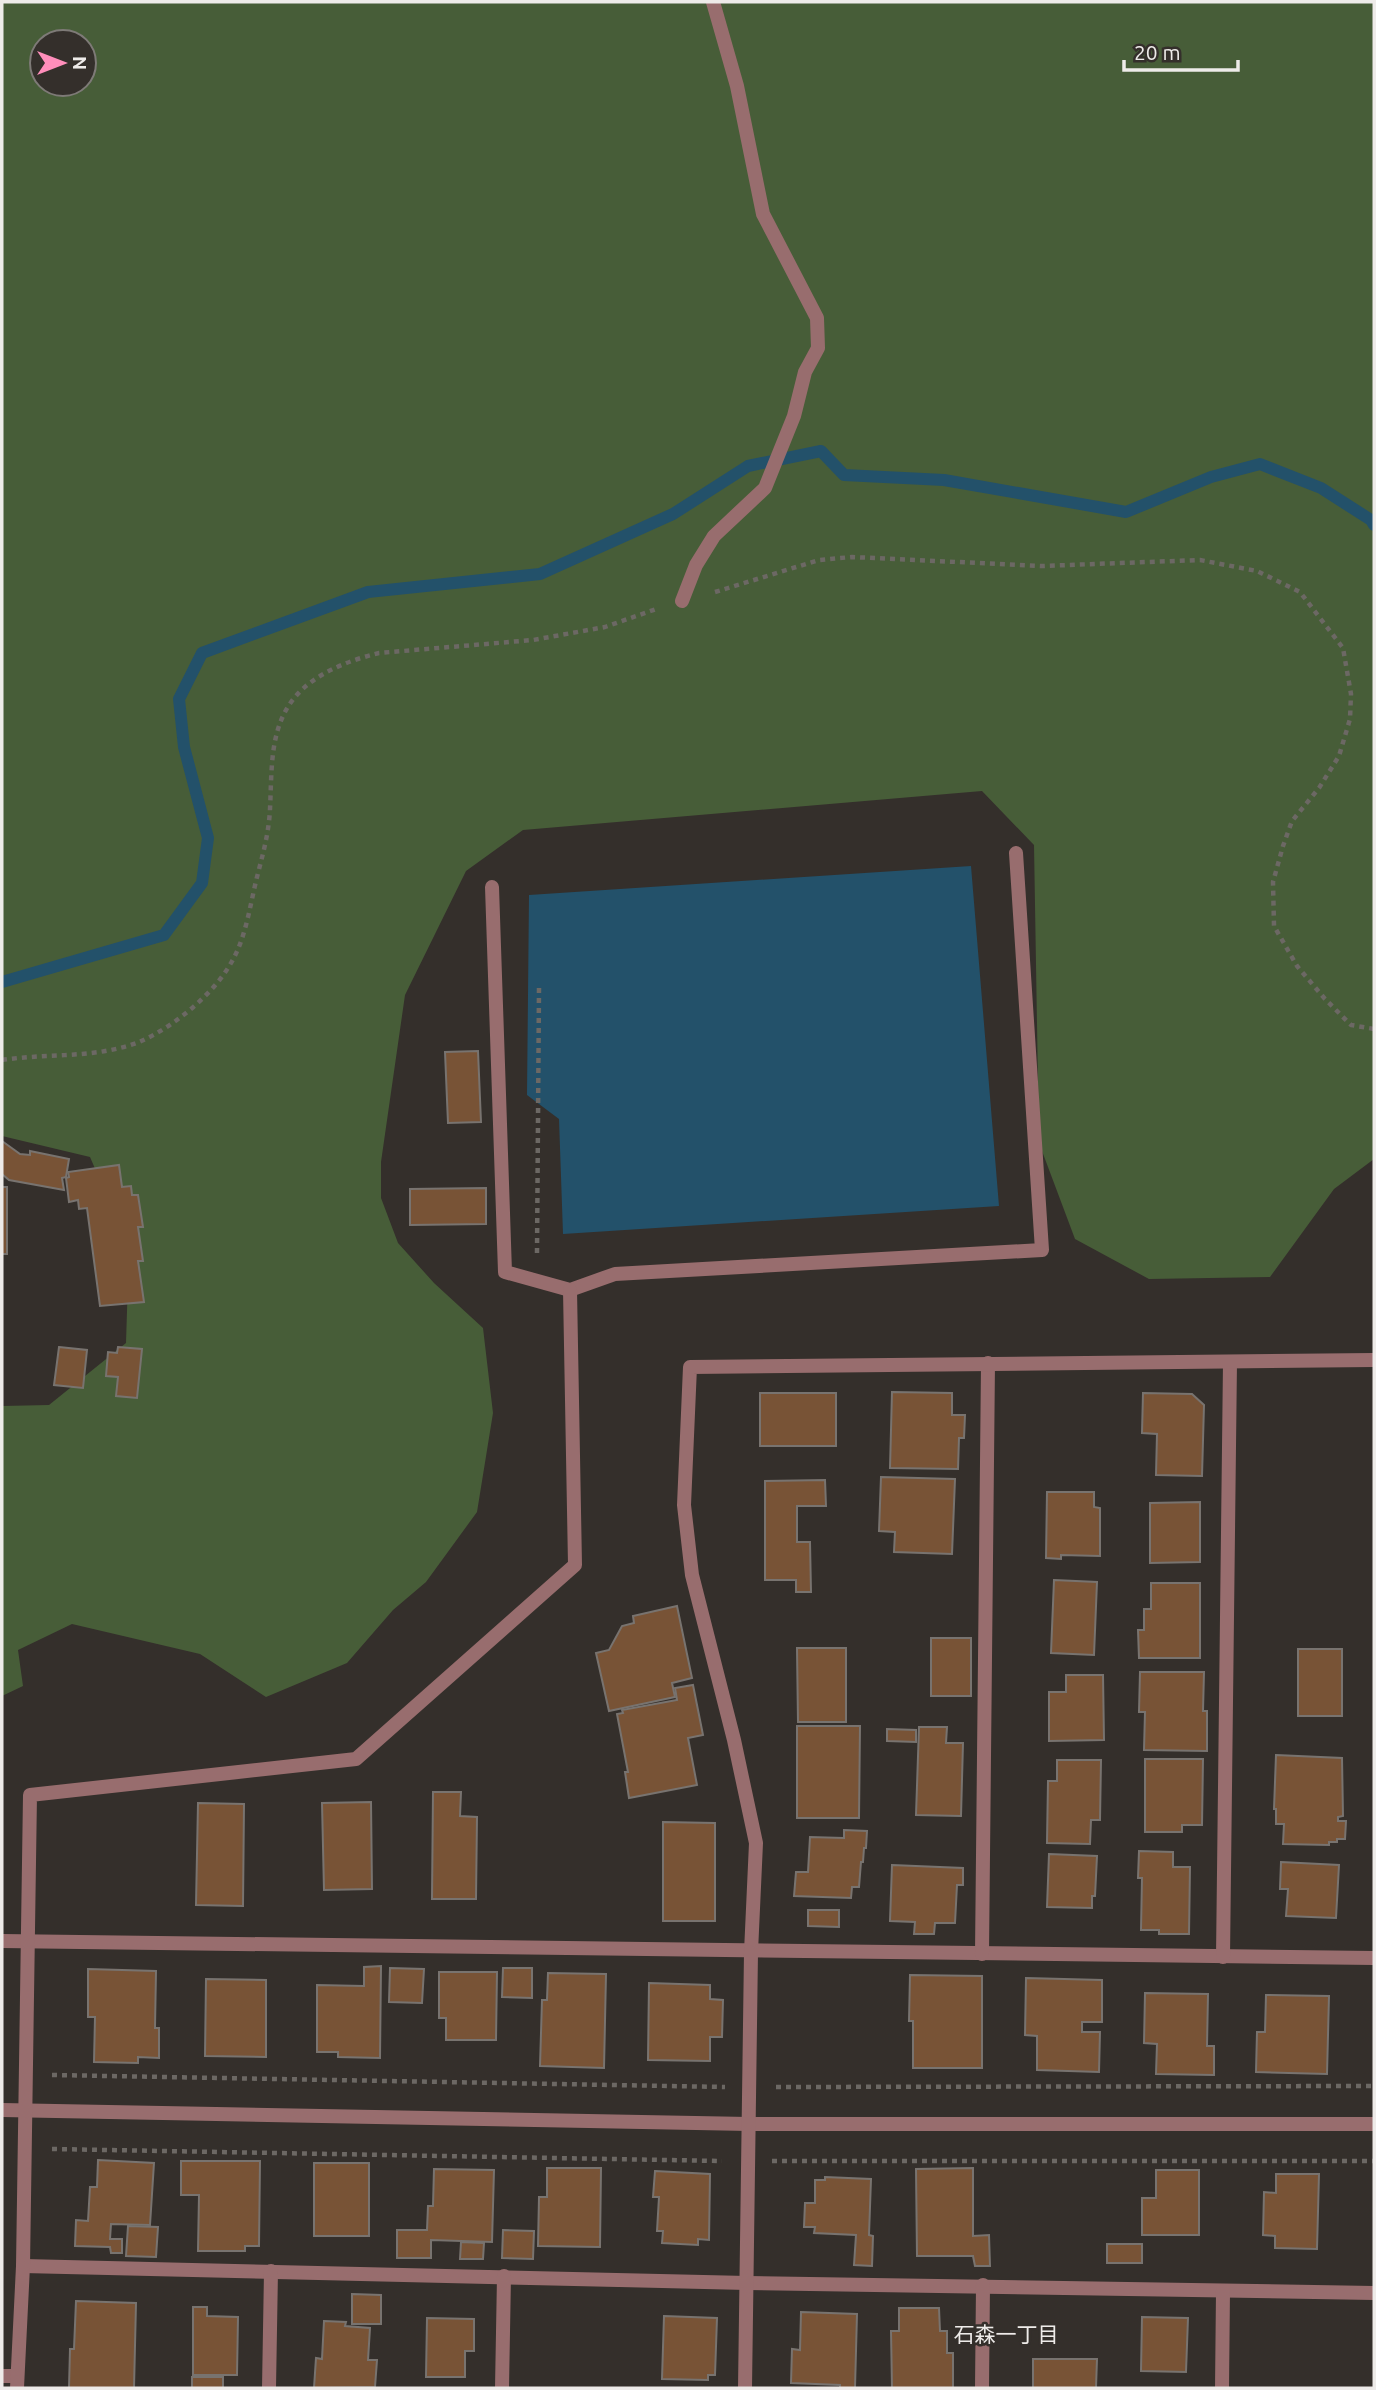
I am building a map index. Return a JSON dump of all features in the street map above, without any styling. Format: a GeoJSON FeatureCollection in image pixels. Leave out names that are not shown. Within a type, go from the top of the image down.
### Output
{"type":"FeatureCollection","features":[{"type":"Feature","properties":{"kind":"street"},"geometry":{"type":"LineString","coordinates":[[682,601],[696,565],[714,536],[765,488],[794,416],[805,372],[818,348],[817,318],[763,214],[737,86],[713,2]]}},
{"type":"Feature","properties":{"kind":"street"},"geometry":{"type":"LineString","coordinates":[[492,887],[505,1272],[570,1290],[615,1274],[1042,1250],[1016,853]]}},
{"type":"Feature","properties":{"kind":"street"},"geometry":{"type":"LineString","coordinates":[[2,2376],[17,2382],[23,2266],[30,1795],[356,1759],[575,1565],[570,1290]]}},
{"type":"Feature","properties":{"kind":"street"},"geometry":{"type":"LineString","coordinates":[[745,2388],[751,1952],[756,1843],[734,1740],[692,1575],[684,1505],[690,1367],[1374,1360]]}},
{"type":"Feature","properties":{"kind":"street"},"geometry":{"type":"LineString","coordinates":[[1223,1957],[1230,1362]]}},
{"type":"Feature","properties":{"kind":"street"},"geometry":{"type":"LineString","coordinates":[[982,1954],[988,1363]]}},
{"type":"Feature","properties":{"kind":"street"},"geometry":{"type":"LineString","coordinates":[[2,1941],[1374,1958]]}},
{"type":"Feature","properties":{"kind":"street"},"geometry":{"type":"LineString","coordinates":[[2,2110],[749,2124],[1374,2124]]}},
{"type":"Feature","properties":{"kind":"street"},"geometry":{"type":"LineString","coordinates":[[23,2266],[747,2283],[1374,2293]]}},
{"type":"Feature","properties":{"kind":"street"},"geometry":{"type":"LineString","coordinates":[[269,2388],[271,2271]]}},
{"type":"Feature","properties":{"kind":"street"},"geometry":{"type":"LineString","coordinates":[[502,2388],[504,2276]]}},
{"type":"Feature","properties":{"kind":"street"},"geometry":{"type":"LineString","coordinates":[[982,2388],[983,2285]]}},
{"type":"Feature","properties":{"kind":"street"},"geometry":{"type":"LineString","coordinates":[[1222,2388],[1223,2291]]}},
{"type":"Feature","properties":{"kind":"path"},"geometry":{"type":"LineString","coordinates":[[2,1060],[69,1056],[121,1048],[141,1041],[185,1014],[219,980],[232,962],[245,929],[268,833],[271,772],[277,730],[294,698],[306,686],[327,673],[357,659],[379,653],[533,640],[605,627],[819,560],[852,557],[1042,566],[1200,560],[1257,571],[1300,592],[1343,648],[1351,694],[1350,719],[1339,755],[1319,789],[1292,821],[1273,882],[1274,926],[1297,966],[1325,999],[1351,1025],[1374,1029]]}},
{"type":"Feature","properties":{"kind":"path"},"geometry":{"type":"LineString","coordinates":[[536,1282],[539,988]]}},
{"type":"Feature","properties":{"kind":"path"},"geometry":{"type":"LineString","coordinates":[[27,2075],[750,2087],[1374,2086]]}},
{"type":"Feature","properties":{"kind":"path"},"geometry":{"type":"LineString","coordinates":[[24,2149],[749,2161],[1374,2161]]}},
{"type":"Feature","properties":{"kind":"green space"},"geometry":{"type":"Polygon","coordinates":[[[2,2],[1374,2],[1374,1159],[1334,1189],[1270,1277],[1149,1279],[1075,1239],[1039,1143],[1034,845],[982,791],[523,830],[466,871],[405,995],[381,1162],[381,1198],[398,1243],[434,1283],[483,1328],[493,1413],[477,1512],[426,1582],[393,1610],[347,1663],[266,1697],[200,1654],[72,1624],[18,1650],[23,1686],[2,1696],[2,1406],[49,1405],[126,1343],[129,1247],[90,1157],[2,1136],[2,2]]]}},
{"type":"Feature","properties":{"kind":"water"},"geometry":{"type":"Polygon","coordinates":[[[971,866],[999,1206],[563,1234],[559,1119],[527,1095],[529,895],[971,866]]]}},
{"type":"Feature","properties":{"kind":"building"},"geometry":{"type":"Polygon","coordinates":[[[478,1051],[481,1122],[448,1123],[445,1052],[478,1051]]]}},
{"type":"Feature","properties":{"kind":"building"},"geometry":{"type":"Polygon","coordinates":[[[2,1141],[20,1154],[30,1155],[30,1151],[69,1159],[66,1177],[62,1178],[64,1190],[9,1180],[2,1174],[2,1141]]]}},
{"type":"Feature","properties":{"kind":"building"},"geometry":{"type":"Polygon","coordinates":[[[119,1165],[122,1187],[131,1186],[132,1195],[138,1195],[143,1227],[138,1227],[143,1261],[138,1261],[144,1302],[100,1306],[87,1208],[79,1209],[78,1200],[69,1202],[66,1178],[69,1177],[68,1172],[119,1165]]]}},
{"type":"Feature","properties":{"kind":"building"},"geometry":{"type":"Polygon","coordinates":[[[2,1187],[7,1187],[7,1254],[2,1254],[2,1187]]]}},
{"type":"Feature","properties":{"kind":"building"},"geometry":{"type":"Polygon","coordinates":[[[486,1188],[486,1224],[410,1225],[410,1189],[486,1188]]]}},
{"type":"Feature","properties":{"kind":"building"},"geometry":{"type":"Polygon","coordinates":[[[59,1347],[87,1350],[83,1388],[54,1385],[59,1347]]]}},
{"type":"Feature","properties":{"kind":"building"},"geometry":{"type":"Polygon","coordinates":[[[118,1347],[142,1349],[137,1398],[116,1396],[118,1377],[106,1376],[108,1352],[117,1353],[118,1347]]]}},
{"type":"Feature","properties":{"kind":"building"},"geometry":{"type":"Polygon","coordinates":[[[892,1392],[952,1393],[952,1415],[965,1415],[964,1438],[959,1438],[958,1469],[890,1468],[892,1392]]]}},
{"type":"Feature","properties":{"kind":"building"},"geometry":{"type":"Polygon","coordinates":[[[760,1393],[836,1393],[836,1446],[760,1446],[760,1393]]]}},
{"type":"Feature","properties":{"kind":"building"},"geometry":{"type":"Polygon","coordinates":[[[1143,1393],[1192,1394],[1204,1405],[1202,1476],[1156,1475],[1157,1434],[1142,1433],[1143,1393]]]}},
{"type":"Feature","properties":{"kind":"building"},"geometry":{"type":"Polygon","coordinates":[[[881,1477],[955,1479],[952,1554],[894,1552],[895,1532],[879,1531],[881,1477]]]}},
{"type":"Feature","properties":{"kind":"building"},"geometry":{"type":"Polygon","coordinates":[[[825,1480],[826,1506],[797,1506],[797,1542],[810,1542],[811,1592],[796,1592],[796,1580],[765,1580],[765,1481],[825,1480]]]}},
{"type":"Feature","properties":{"kind":"building"},"geometry":{"type":"Polygon","coordinates":[[[1047,1492],[1094,1492],[1094,1507],[1100,1508],[1100,1556],[1061,1555],[1061,1559],[1046,1558],[1047,1492]]]}},
{"type":"Feature","properties":{"kind":"building"},"geometry":{"type":"Polygon","coordinates":[[[1200,1502],[1200,1562],[1150,1563],[1150,1503],[1200,1502]]]}},
{"type":"Feature","properties":{"kind":"building"},"geometry":{"type":"Polygon","coordinates":[[[1054,1580],[1097,1582],[1094,1655],[1051,1653],[1054,1580]]]}},
{"type":"Feature","properties":{"kind":"building"},"geometry":{"type":"Polygon","coordinates":[[[1151,1583],[1200,1583],[1200,1658],[1139,1658],[1138,1630],[1144,1630],[1144,1609],[1151,1609],[1151,1583]]]}},
{"type":"Feature","properties":{"kind":"building"},"geometry":{"type":"Polygon","coordinates":[[[677,1606],[692,1678],[672,1683],[675,1697],[609,1711],[596,1653],[609,1650],[622,1626],[634,1623],[633,1616],[677,1606]]]}},
{"type":"Feature","properties":{"kind":"building"},"geometry":{"type":"Polygon","coordinates":[[[931,1638],[971,1638],[971,1696],[931,1696],[931,1638]]]}},
{"type":"Feature","properties":{"kind":"building"},"geometry":{"type":"Polygon","coordinates":[[[797,1648],[846,1648],[846,1722],[798,1722],[797,1648]]]}},
{"type":"Feature","properties":{"kind":"building"},"geometry":{"type":"Polygon","coordinates":[[[1298,1649],[1342,1649],[1342,1716],[1298,1716],[1298,1649]]]}},
{"type":"Feature","properties":{"kind":"building"},"geometry":{"type":"Polygon","coordinates":[[[1140,1672],[1204,1672],[1203,1711],[1207,1711],[1207,1751],[1144,1750],[1145,1712],[1139,1712],[1140,1672]]]}},
{"type":"Feature","properties":{"kind":"building"},"geometry":{"type":"Polygon","coordinates":[[[1066,1675],[1103,1675],[1104,1740],[1049,1741],[1049,1692],[1066,1692],[1066,1675]]]}},
{"type":"Feature","properties":{"kind":"building"},"geometry":{"type":"Polygon","coordinates":[[[693,1685],[703,1735],[688,1738],[697,1785],[629,1798],[625,1772],[628,1772],[617,1714],[623,1713],[622,1710],[677,1700],[675,1688],[693,1685]]]}},
{"type":"Feature","properties":{"kind":"building"},"geometry":{"type":"Polygon","coordinates":[[[797,1726],[860,1726],[859,1818],[797,1818],[797,1726]]]}},
{"type":"Feature","properties":{"kind":"building"},"geometry":{"type":"Polygon","coordinates":[[[919,1727],[947,1727],[946,1743],[963,1743],[961,1816],[916,1815],[919,1727]]]}},
{"type":"Feature","properties":{"kind":"building"},"geometry":{"type":"Polygon","coordinates":[[[887,1729],[916,1730],[916,1742],[887,1741],[887,1729]]]}},
{"type":"Feature","properties":{"kind":"building"},"geometry":{"type":"Polygon","coordinates":[[[1276,1755],[1342,1758],[1343,1816],[1338,1817],[1338,1821],[1346,1821],[1345,1839],[1329,1842],[1329,1845],[1283,1844],[1284,1824],[1276,1824],[1274,1809],[1276,1755]]]}},
{"type":"Feature","properties":{"kind":"building"},"geometry":{"type":"Polygon","coordinates":[[[1145,1759],[1203,1759],[1202,1825],[1182,1825],[1182,1832],[1145,1832],[1145,1759]]]}},
{"type":"Feature","properties":{"kind":"building"},"geometry":{"type":"Polygon","coordinates":[[[1057,1760],[1101,1760],[1100,1820],[1091,1820],[1090,1844],[1047,1843],[1048,1781],[1057,1781],[1057,1760]]]}},
{"type":"Feature","properties":{"kind":"building"},"geometry":{"type":"Polygon","coordinates":[[[433,1792],[461,1792],[460,1816],[477,1817],[476,1899],[432,1899],[433,1792]]]}},
{"type":"Feature","properties":{"kind":"building"},"geometry":{"type":"Polygon","coordinates":[[[371,1802],[372,1889],[324,1890],[322,1803],[371,1802]]]}},
{"type":"Feature","properties":{"kind":"building"},"geometry":{"type":"Polygon","coordinates":[[[198,1803],[244,1804],[243,1906],[196,1905],[198,1803]]]}},
{"type":"Feature","properties":{"kind":"building"},"geometry":{"type":"Polygon","coordinates":[[[663,1822],[715,1823],[715,1921],[663,1921],[663,1822]]]}},
{"type":"Feature","properties":{"kind":"building"},"geometry":{"type":"Polygon","coordinates":[[[844,1830],[867,1831],[859,1887],[852,1887],[851,1898],[794,1896],[796,1872],[808,1872],[810,1837],[844,1838],[844,1830]]]}},
{"type":"Feature","properties":{"kind":"building"},"geometry":{"type":"Polygon","coordinates":[[[1139,1851],[1173,1852],[1173,1867],[1190,1867],[1189,1934],[1159,1934],[1159,1930],[1141,1930],[1142,1878],[1138,1878],[1139,1851]]]}},
{"type":"Feature","properties":{"kind":"building"},"geometry":{"type":"Polygon","coordinates":[[[1049,1854],[1097,1856],[1092,1908],[1047,1907],[1049,1854]]]}},
{"type":"Feature","properties":{"kind":"building"},"geometry":{"type":"Polygon","coordinates":[[[1281,1862],[1339,1865],[1336,1918],[1286,1916],[1288,1889],[1280,1889],[1281,1862]]]}},
{"type":"Feature","properties":{"kind":"building"},"geometry":{"type":"Polygon","coordinates":[[[892,1865],[963,1868],[963,1885],[957,1885],[955,1923],[935,1923],[934,1934],[914,1934],[915,1922],[890,1921],[892,1865]]]}},
{"type":"Feature","properties":{"kind":"building"},"geometry":{"type":"Polygon","coordinates":[[[808,1910],[839,1910],[839,1927],[808,1926],[808,1910]]]}},
{"type":"Feature","properties":{"kind":"building"},"geometry":{"type":"Polygon","coordinates":[[[381,1966],[380,2058],[338,2057],[338,2052],[317,2052],[317,1985],[364,1986],[364,1967],[381,1966]]]}},
{"type":"Feature","properties":{"kind":"building"},"geometry":{"type":"Polygon","coordinates":[[[390,1968],[424,1969],[422,2003],[389,2002],[390,1968]]]}},
{"type":"Feature","properties":{"kind":"building"},"geometry":{"type":"Polygon","coordinates":[[[503,1968],[532,1968],[532,1998],[502,1997],[503,1968]]]}},
{"type":"Feature","properties":{"kind":"building"},"geometry":{"type":"Polygon","coordinates":[[[88,1969],[156,1971],[155,2028],[159,2028],[159,2058],[138,2057],[138,2063],[94,2062],[95,2017],[88,2017],[88,1969]]]}},
{"type":"Feature","properties":{"kind":"building"},"geometry":{"type":"Polygon","coordinates":[[[439,1972],[497,1972],[496,2040],[446,2040],[446,2018],[439,2018],[439,1972]]]}},
{"type":"Feature","properties":{"kind":"building"},"geometry":{"type":"Polygon","coordinates":[[[548,1973],[606,1974],[604,2068],[540,2066],[542,2000],[547,2000],[548,1973]]]}},
{"type":"Feature","properties":{"kind":"building"},"geometry":{"type":"Polygon","coordinates":[[[910,1975],[982,1976],[982,2068],[913,2068],[913,2021],[909,2021],[910,1975]]]}},
{"type":"Feature","properties":{"kind":"building"},"geometry":{"type":"Polygon","coordinates":[[[1026,1978],[1102,1980],[1102,2022],[1082,2022],[1082,2032],[1100,2032],[1099,2072],[1037,2070],[1037,2036],[1025,2035],[1026,1978]]]}},
{"type":"Feature","properties":{"kind":"building"},"geometry":{"type":"Polygon","coordinates":[[[206,1979],[266,1980],[266,2057],[205,2056],[206,1979]]]}},
{"type":"Feature","properties":{"kind":"building"},"geometry":{"type":"Polygon","coordinates":[[[649,1983],[710,1985],[710,1999],[723,2000],[722,2037],[710,2037],[710,2061],[648,2060],[649,1983]]]}},
{"type":"Feature","properties":{"kind":"building"},"geometry":{"type":"Polygon","coordinates":[[[1145,1993],[1208,1994],[1207,2046],[1214,2046],[1214,2075],[1156,2074],[1157,2044],[1144,2043],[1145,1993]]]}},
{"type":"Feature","properties":{"kind":"building"},"geometry":{"type":"Polygon","coordinates":[[[1266,1995],[1329,1996],[1327,2074],[1256,2072],[1257,2032],[1265,2032],[1266,1995]]]}},
{"type":"Feature","properties":{"kind":"building"},"geometry":{"type":"Polygon","coordinates":[[[98,2160],[154,2163],[150,2225],[111,2224],[110,2239],[122,2239],[122,2253],[111,2253],[110,2247],[75,2246],[76,2220],[88,2221],[90,2187],[97,2187],[98,2160]]]}},
{"type":"Feature","properties":{"kind":"building"},"geometry":{"type":"Polygon","coordinates":[[[181,2161],[260,2161],[259,2246],[245,2246],[245,2251],[198,2251],[199,2195],[181,2195],[181,2161]]]}},
{"type":"Feature","properties":{"kind":"building"},"geometry":{"type":"Polygon","coordinates":[[[314,2163],[369,2163],[369,2236],[314,2236],[314,2163]]]}},
{"type":"Feature","properties":{"kind":"building"},"geometry":{"type":"Polygon","coordinates":[[[547,2168],[601,2168],[600,2247],[538,2246],[539,2197],[547,2197],[547,2168]]]}},
{"type":"Feature","properties":{"kind":"building"},"geometry":{"type":"Polygon","coordinates":[[[973,2168],[973,2236],[989,2235],[990,2266],[975,2266],[973,2256],[917,2256],[916,2169],[973,2168]]]}},
{"type":"Feature","properties":{"kind":"building"},"geometry":{"type":"Polygon","coordinates":[[[434,2169],[494,2170],[492,2242],[431,2240],[431,2258],[397,2258],[397,2230],[427,2230],[428,2206],[433,2206],[434,2169]]]}},
{"type":"Feature","properties":{"kind":"building"},"geometry":{"type":"Polygon","coordinates":[[[1156,2170],[1199,2170],[1199,2235],[1142,2235],[1142,2198],[1156,2198],[1156,2170]]]}},
{"type":"Feature","properties":{"kind":"building"},"geometry":{"type":"Polygon","coordinates":[[[655,2171],[710,2174],[709,2240],[698,2239],[698,2245],[662,2243],[663,2231],[657,2231],[659,2197],[653,2197],[655,2171]]]}},
{"type":"Feature","properties":{"kind":"building"},"geometry":{"type":"Polygon","coordinates":[[[1276,2174],[1319,2174],[1317,2249],[1275,2248],[1275,2236],[1263,2235],[1264,2192],[1276,2193],[1276,2174]]]}},
{"type":"Feature","properties":{"kind":"building"},"geometry":{"type":"Polygon","coordinates":[[[825,2177],[871,2179],[869,2235],[873,2236],[872,2266],[854,2265],[856,2235],[814,2233],[815,2227],[804,2227],[805,2203],[815,2203],[815,2180],[825,2180],[825,2177]]]}},
{"type":"Feature","properties":{"kind":"building"},"geometry":{"type":"Polygon","coordinates":[[[128,2226],[158,2227],[156,2257],[126,2256],[128,2226]]]}},
{"type":"Feature","properties":{"kind":"building"},"geometry":{"type":"Polygon","coordinates":[[[503,2230],[534,2231],[533,2259],[502,2258],[503,2230]]]}},
{"type":"Feature","properties":{"kind":"building"},"geometry":{"type":"Polygon","coordinates":[[[461,2242],[484,2243],[483,2259],[460,2259],[461,2242]]]}},
{"type":"Feature","properties":{"kind":"building"},"geometry":{"type":"Polygon","coordinates":[[[1107,2244],[1142,2244],[1142,2263],[1107,2263],[1107,2244]]]}},
{"type":"Feature","properties":{"kind":"building"},"geometry":{"type":"Polygon","coordinates":[[[352,2294],[381,2295],[381,2324],[352,2324],[352,2294]]]}},
{"type":"Feature","properties":{"kind":"building"},"geometry":{"type":"Polygon","coordinates":[[[76,2301],[136,2303],[134,2388],[69,2388],[70,2349],[74,2349],[76,2301]]]}},
{"type":"Feature","properties":{"kind":"building"},"geometry":{"type":"Polygon","coordinates":[[[193,2307],[207,2307],[207,2316],[238,2317],[237,2375],[193,2375],[193,2307]]]}},
{"type":"Feature","properties":{"kind":"building"},"geometry":{"type":"Polygon","coordinates":[[[899,2308],[939,2308],[940,2331],[947,2331],[947,2353],[953,2353],[953,2388],[892,2388],[891,2331],[899,2331],[899,2308]]]}},
{"type":"Feature","properties":{"kind":"building"},"geometry":{"type":"Polygon","coordinates":[[[801,2312],[857,2314],[855,2388],[791,2383],[792,2349],[800,2350],[801,2312]]]}},
{"type":"Feature","properties":{"kind":"building"},"geometry":{"type":"Polygon","coordinates":[[[664,2316],[717,2318],[715,2375],[708,2375],[708,2380],[662,2379],[664,2316]]]}},
{"type":"Feature","properties":{"kind":"building"},"geometry":{"type":"Polygon","coordinates":[[[1142,2317],[1188,2318],[1186,2372],[1141,2371],[1142,2317]]]}},
{"type":"Feature","properties":{"kind":"building"},"geometry":{"type":"Polygon","coordinates":[[[427,2318],[474,2319],[474,2351],[465,2351],[465,2377],[426,2377],[427,2318]]]}},
{"type":"Feature","properties":{"kind":"building"},"geometry":{"type":"Polygon","coordinates":[[[324,2321],[346,2322],[345,2326],[370,2328],[368,2360],[377,2360],[375,2387],[314,2388],[316,2358],[322,2359],[324,2321]]]}},
{"type":"Feature","properties":{"kind":"building"},"geometry":{"type":"Polygon","coordinates":[[[1033,2359],[1097,2359],[1096,2388],[1033,2388],[1033,2359]]]}},
{"type":"Feature","properties":{"kind":"building"},"geometry":{"type":"Polygon","coordinates":[[[192,2377],[223,2377],[223,2388],[192,2388],[192,2377]]]}},
{"type":"Feature","properties":{"kind":"waterway"},"geometry":{"type":"LineString","coordinates":[[2,982],[164,935],[202,883],[208,838],[184,747],[179,699],[202,653],[368,592],[540,574],[673,514],[748,466],[821,451],[844,475],[944,480],[1126,512],[1211,477],[1260,464],[1321,488],[1371,520],[1374,525]]}},
{"type":"Feature","properties":{"kind":"district","name":"石森一丁目"},"geometry":{"type":"Point","coordinates":[1006,2334]}}]}
